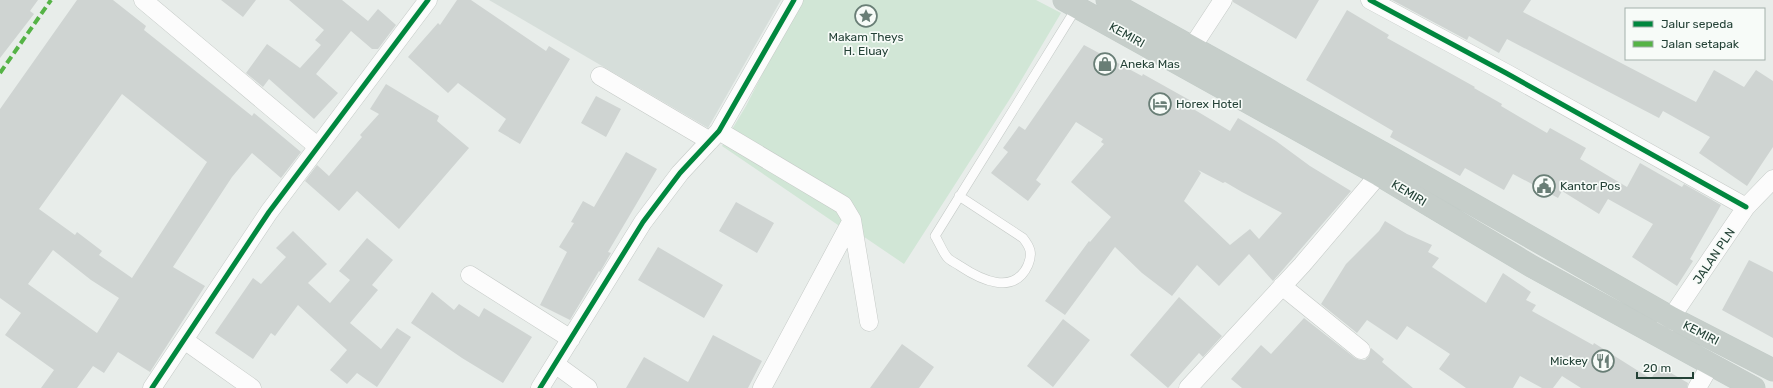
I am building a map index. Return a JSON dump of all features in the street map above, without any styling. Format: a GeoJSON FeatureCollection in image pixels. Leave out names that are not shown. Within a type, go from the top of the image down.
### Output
{"type":"FeatureCollection","features":[{"type":"Feature","properties":{"kind":"highway","name":"KEMIRI"},"geometry":{"type":"LineString","coordinates":[[1107,0],[1187,56],[1379,175],[1531,266],[1754,388]]}},
{"type":"Feature","properties":{"kind":"highway","name":"KEMIRI"},"geometry":{"type":"LineString","coordinates":[[1070,4],[1187,56],[1392,158],[1672,318],[1773,370]]}},
{"type":"Feature","properties":{"kind":"street"},"geometry":{"type":"LineString","coordinates":[[143,0],[317,146]]}},
{"type":"Feature","properties":{"kind":"street"},"geometry":{"type":"LineString","coordinates":[[152,388],[269,212],[428,0]]}},
{"type":"Feature","properties":{"kind":"street"},"geometry":{"type":"LineString","coordinates":[[540,388],[643,222],[680,173],[715,136],[794,0]]}},
{"type":"Feature","properties":{"kind":"street"},"geometry":{"type":"LineString","coordinates":[[1187,56],[1223,0]]}},
{"type":"Feature","properties":{"kind":"street"},"geometry":{"type":"LineString","coordinates":[[1370,0],[1520,80],[1746,207]]}},
{"type":"Feature","properties":{"kind":"street"},"geometry":{"type":"LineString","coordinates":[[600,76],[843,205],[852,220],[869,322]]}},
{"type":"Feature","properties":{"kind":"street"},"geometry":{"type":"LineString","coordinates":[[1188,388],[1282,286],[1379,175],[1392,158]]}},
{"type":"Feature","properties":{"kind":"street","name":"JALAN PLN"},"geometry":{"type":"LineString","coordinates":[[1658,335],[1672,318],[1746,207],[1773,179]]}},
{"type":"Feature","properties":{"kind":"street"},"geometry":{"type":"LineString","coordinates":[[762,388],[852,220]]}},
{"type":"Feature","properties":{"kind":"street"},"geometry":{"type":"LineString","coordinates":[[470,275],[571,339]]}},
{"type":"Feature","properties":{"kind":"street"},"geometry":{"type":"LineString","coordinates":[[1282,286],[1361,350]]}},
{"type":"Feature","properties":{"kind":"street"},"geometry":{"type":"LineString","coordinates":[[184,340],[252,388]]}},
{"type":"Feature","properties":{"kind":"street"},"geometry":{"type":"LineString","coordinates":[[555,364],[588,388]]}},
{"type":"Feature","properties":{"kind":"street"},"geometry":{"type":"LineString","coordinates":[[1697,388],[1711,364]]}},
{"type":"Feature","properties":{"kind":"lane"},"geometry":{"type":"LineString","coordinates":[[959,196],[1023,238],[1029,246],[1032,254],[1028,266],[1019,279],[1007,283],[992,282],[971,273],[948,258],[935,236],[1070,4]]}},
{"type":"Feature","properties":{"kind":"shaded area"},"geometry":{"type":"Polygon","coordinates":[[[489,0],[781,0],[708,128],[489,0]]]}},
{"type":"Feature","properties":{"kind":"green space"},"geometry":{"type":"Polygon","coordinates":[[[800,0],[1036,0],[1061,13],[1013,94],[904,264],[851,228],[838,225],[722,146],[746,106],[800,0]]]}},
{"type":"Feature","properties":{"kind":"building"},"geometry":{"type":"Polygon","coordinates":[[[0,0],[38,0],[30,11],[34,14],[0,58],[0,0]]]}},
{"type":"Feature","properties":{"kind":"building"},"geometry":{"type":"Polygon","coordinates":[[[77,0],[113,0],[146,26],[144,30],[252,116],[254,113],[301,152],[281,178],[252,153],[232,177],[173,267],[205,286],[150,372],[118,352],[104,373],[93,366],[77,388],[41,388],[54,370],[5,335],[21,313],[0,298],[0,109],[77,0]],[[122,94],[39,209],[75,235],[77,232],[102,251],[99,255],[132,278],[207,162],[122,94]],[[53,250],[28,284],[97,333],[119,298],[91,280],[53,250]]]}},
{"type":"Feature","properties":{"kind":"building"},"geometry":{"type":"Polygon","coordinates":[[[221,0],[256,0],[243,17],[221,0]]]}},
{"type":"Feature","properties":{"kind":"building"},"geometry":{"type":"Polygon","coordinates":[[[289,0],[342,0],[368,21],[378,9],[396,25],[378,49],[372,49],[351,31],[316,74],[338,93],[314,119],[269,79],[263,87],[246,73],[267,44],[300,68],[321,45],[315,40],[324,30],[289,0]]]}},
{"type":"Feature","properties":{"kind":"building"},"geometry":{"type":"Polygon","coordinates":[[[457,0],[471,0],[546,51],[549,46],[570,59],[520,144],[498,131],[506,119],[458,83],[448,93],[408,57],[438,23],[440,25],[457,0]]]}},
{"type":"Feature","properties":{"kind":"building"},"geometry":{"type":"Polygon","coordinates":[[[1233,0],[1319,0],[1296,39],[1233,2],[1233,0]]]}},
{"type":"Feature","properties":{"kind":"building"},"geometry":{"type":"Polygon","coordinates":[[[1392,0],[1531,0],[1523,12],[1696,102],[1714,70],[1744,87],[1756,70],[1773,81],[1773,147],[1747,186],[1699,153],[1710,137],[1663,111],[1659,118],[1507,39],[1499,53],[1469,36],[1467,40],[1392,0]]]}},
{"type":"Feature","properties":{"kind":"building"},"geometry":{"type":"Polygon","coordinates":[[[1347,10],[1389,35],[1387,38],[1475,87],[1474,88],[1502,104],[1501,106],[1547,133],[1550,128],[1586,148],[1580,159],[1627,187],[1640,163],[1682,187],[1684,184],[1721,205],[1690,259],[1693,261],[1677,286],[1632,257],[1653,224],[1608,199],[1599,214],[1562,191],[1558,198],[1513,174],[1504,190],[1465,168],[1460,176],[1390,137],[1393,131],[1306,80],[1347,10]]]}},
{"type":"Feature","properties":{"kind":"building"},"geometry":{"type":"Polygon","coordinates":[[[1084,45],[1142,76],[1143,74],[1193,102],[1190,107],[1230,131],[1238,118],[1276,141],[1310,166],[1351,191],[1273,281],[1249,254],[1219,286],[1197,265],[1172,296],[1142,273],[1115,247],[1065,315],[1045,301],[1089,241],[1090,242],[1111,217],[1071,182],[1104,144],[1101,142],[1103,139],[1076,122],[1036,180],[1041,184],[1028,201],[991,173],[1008,152],[1003,148],[1019,126],[1025,130],[1084,45]],[[1198,170],[1201,173],[1184,201],[1230,245],[1250,229],[1259,239],[1282,213],[1225,182],[1223,183],[1198,170]]]}},
{"type":"Feature","properties":{"kind":"building"},"geometry":{"type":"Polygon","coordinates":[[[386,84],[439,116],[437,121],[469,148],[399,229],[357,191],[339,211],[305,181],[317,165],[329,176],[362,137],[360,135],[379,114],[370,109],[386,84]]]}},
{"type":"Feature","properties":{"kind":"building"},"geometry":{"type":"Polygon","coordinates":[[[596,96],[621,109],[606,137],[581,123],[596,96]]]}},
{"type":"Feature","properties":{"kind":"building"},"geometry":{"type":"Polygon","coordinates":[[[626,152],[657,169],[608,252],[611,253],[570,320],[540,305],[567,252],[559,247],[574,223],[571,222],[583,201],[594,207],[626,152]]]}},
{"type":"Feature","properties":{"kind":"building"},"geometry":{"type":"Polygon","coordinates":[[[736,202],[774,223],[757,253],[719,231],[736,202]]]}},
{"type":"Feature","properties":{"kind":"building"},"geometry":{"type":"Polygon","coordinates":[[[1385,221],[1407,234],[1432,245],[1428,252],[1439,258],[1432,267],[1486,303],[1503,273],[1531,292],[1526,300],[1536,305],[1532,311],[1593,345],[1594,343],[1651,379],[1659,366],[1688,383],[1687,388],[1581,388],[1562,376],[1553,388],[1542,388],[1520,376],[1513,388],[1466,388],[1439,369],[1450,354],[1407,326],[1397,340],[1367,320],[1357,333],[1321,304],[1346,264],[1379,231],[1385,221]]]}},
{"type":"Feature","properties":{"kind":"building"},"geometry":{"type":"Polygon","coordinates":[[[293,231],[327,264],[308,283],[330,303],[350,280],[339,271],[367,238],[393,260],[372,285],[378,290],[350,323],[381,349],[397,328],[411,337],[377,387],[357,373],[347,384],[330,370],[347,350],[298,305],[275,336],[271,333],[253,359],[215,333],[253,278],[261,284],[286,257],[276,248],[293,231]]]}},
{"type":"Feature","properties":{"kind":"building"},"geometry":{"type":"Polygon","coordinates":[[[658,247],[723,285],[704,318],[638,280],[658,247]]]}},
{"type":"Feature","properties":{"kind":"building"},"geometry":{"type":"Polygon","coordinates":[[[1749,260],[1773,272],[1773,338],[1722,310],[1749,260]]]}},
{"type":"Feature","properties":{"kind":"building"},"geometry":{"type":"Polygon","coordinates":[[[432,292],[454,310],[459,304],[479,317],[484,308],[532,337],[503,383],[462,358],[411,323],[432,292]]]}},
{"type":"Feature","properties":{"kind":"building"},"geometry":{"type":"Polygon","coordinates":[[[1179,297],[1222,336],[1203,357],[1199,353],[1168,388],[1130,355],[1179,297]]]}},
{"type":"Feature","properties":{"kind":"building"},"geometry":{"type":"Polygon","coordinates":[[[1304,318],[1355,358],[1365,360],[1369,356],[1371,348],[1384,359],[1382,362],[1413,388],[1242,388],[1231,379],[1261,345],[1271,354],[1304,318]]]}},
{"type":"Feature","properties":{"kind":"building"},"geometry":{"type":"Polygon","coordinates":[[[1063,319],[1090,340],[1053,387],[1027,366],[1063,319]]]}},
{"type":"Feature","properties":{"kind":"building"},"geometry":{"type":"Polygon","coordinates":[[[713,335],[762,361],[748,388],[626,388],[644,357],[688,382],[713,335]]]}},
{"type":"Feature","properties":{"kind":"building"},"geometry":{"type":"Polygon","coordinates":[[[902,344],[934,367],[919,388],[870,388],[902,344]]]}},
{"type":"Feature","properties":{"kind":"marked path"},"geometry":{"type":"LineString","coordinates":[[0,73],[51,0]]}},
{"type":"Feature","properties":{"kind":"cycle path"},"geometry":{"type":"LineString","coordinates":[[152,388],[269,212],[428,0]]}},
{"type":"Feature","properties":{"kind":"cycle path"},"geometry":{"type":"LineString","coordinates":[[540,388],[643,222],[680,173],[719,131],[794,0]]}},
{"type":"Feature","properties":{"kind":"cycle path"},"geometry":{"type":"LineString","coordinates":[[1370,0],[1506,73],[1746,207]]}},
{"type":"Feature","properties":{"kind":"place","name":"Makam Theys H. Eluay"},"geometry":{"type":"Point","coordinates":[866,16]}},
{"type":"Feature","properties":{"kind":"place","name":"Aneka Mas"},"geometry":{"type":"Point","coordinates":[1105,64]}},
{"type":"Feature","properties":{"kind":"place","name":"Horex Hotel"},"geometry":{"type":"Point","coordinates":[1160,104]}},
{"type":"Feature","properties":{"kind":"place","name":"Kantor Pos"},"geometry":{"type":"Point","coordinates":[1544,186]}},
{"type":"Feature","properties":{"kind":"place","name":"Mickey"},"geometry":{"type":"Point","coordinates":[1603,361]}}]}
